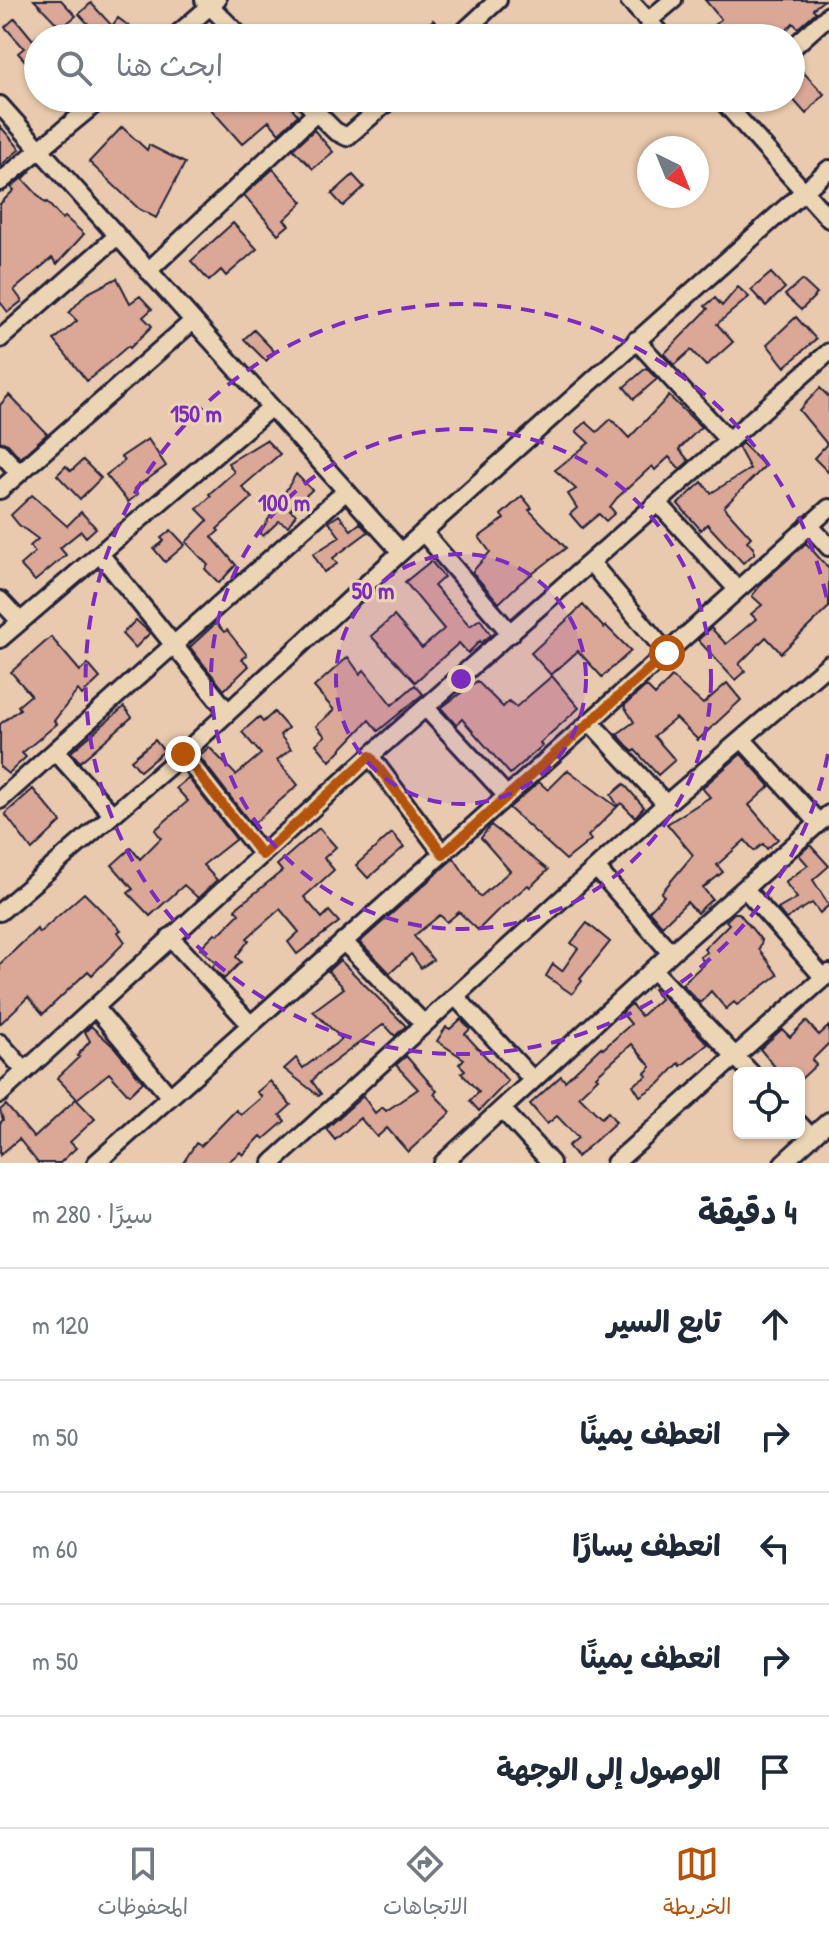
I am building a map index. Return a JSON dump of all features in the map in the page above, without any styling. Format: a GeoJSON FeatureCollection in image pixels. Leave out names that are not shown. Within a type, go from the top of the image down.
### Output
{"type":"FeatureCollection","features":[{"type":"Feature","properties":{"kind":"street"},"geometry":{"type":"LineString","coordinates":[[472,24],[498,0]]}},
{"type":"Feature","properties":{"kind":"street"},"geometry":{"type":"LineString","coordinates":[[629,0],[651,24]]}},
{"type":"Feature","properties":{"kind":"street"},"geometry":{"type":"LineString","coordinates":[[648,21],[673,0]]}},
{"type":"Feature","properties":{"kind":"street"},"geometry":{"type":"LineString","coordinates":[[187,24],[210,2],[230,24]]}},
{"type":"Feature","properties":{"kind":"street"},"geometry":{"type":"LineString","coordinates":[[805,36],[829,15]]}},
{"type":"Feature","properties":{"kind":"street"},"geometry":{"type":"LineString","coordinates":[[0,105],[401,552]]}},
{"type":"Feature","properties":{"kind":"street"},"geometry":{"type":"LineString","coordinates":[[0,182],[84,112]]}},
{"type":"Feature","properties":{"kind":"street"},"geometry":{"type":"LineString","coordinates":[[148,271],[316,113],[335,131],[347,137],[376,112]]}},
{"type":"Feature","properties":{"kind":"street"},"geometry":{"type":"LineString","coordinates":[[738,112],[829,219]]}},
{"type":"Feature","properties":{"kind":"street"},"geometry":{"type":"LineString","coordinates":[[0,912],[183,754],[423,532],[829,169]]}},
{"type":"Feature","properties":{"kind":"street"},"geometry":{"type":"LineString","coordinates":[[0,339],[116,237]]}},
{"type":"Feature","properties":{"kind":"street"},"geometry":{"type":"LineString","coordinates":[[0,490],[193,321]]}},
{"type":"Feature","properties":{"kind":"street"},"geometry":{"type":"LineString","coordinates":[[636,340],[729,441]]}},
{"type":"Feature","properties":{"kind":"street"},"geometry":{"type":"LineString","coordinates":[[0,1094],[370,756],[592,564],[829,352]]}},
{"type":"Feature","properties":{"kind":"street"},"geometry":{"type":"LineString","coordinates":[[0,639],[270,408]]}},
{"type":"Feature","properties":{"kind":"street"},"geometry":{"type":"LineString","coordinates":[[0,452],[19,473]]}},
{"type":"Feature","properties":{"kind":"street"},"geometry":{"type":"LineString","coordinates":[[0,800],[346,491]]}},
{"type":"Feature","properties":{"kind":"street"},"geometry":{"type":"LineString","coordinates":[[659,504],[737,589]]}},
{"type":"Feature","properties":{"kind":"street"},"geometry":{"type":"LineString","coordinates":[[103,1161],[250,1024],[829,508]]}},
{"type":"Feature","properties":{"kind":"street"},"geometry":{"type":"LineString","coordinates":[[809,525],[829,547]]}},
{"type":"Feature","properties":{"kind":"street"},"geometry":{"type":"LineString","coordinates":[[423,532],[511,634]]}},
{"type":"Feature","properties":{"kind":"street"},"geometry":{"type":"LineString","coordinates":[[100,554],[228,712]]}},
{"type":"Feature","properties":{"kind":"street"},"geometry":{"type":"LineString","coordinates":[[592,564],[667,653]]}},
{"type":"Feature","properties":{"kind":"street"},"geometry":{"type":"LineString","coordinates":[[0,600],[20,621]]}},
{"type":"Feature","properties":{"kind":"street"},"geometry":{"type":"LineString","coordinates":[[272,1163],[666,804],[826,673]]}},
{"type":"Feature","properties":{"kind":"street"},"geometry":{"type":"LineString","coordinates":[[426,708],[507,796]]}},
{"type":"Feature","properties":{"kind":"street"},"geometry":{"type":"LineString","coordinates":[[591,723],[666,804]]}},
{"type":"Feature","properties":{"kind":"street"},"geometry":{"type":"LineString","coordinates":[[443,1163],[671,953],[824,818],[743,740]]}},
{"type":"Feature","properties":{"kind":"street"},"geometry":{"type":"LineString","coordinates":[[55,751],[112,814]]}},
{"type":"Feature","properties":{"kind":"street"},"geometry":{"type":"LineString","coordinates":[[183,754],[262,855]]}},
{"type":"Feature","properties":{"kind":"street"},"geometry":{"type":"LineString","coordinates":[[370,756],[443,854]]}},
{"type":"Feature","properties":{"kind":"street"},"geometry":{"type":"LineString","coordinates":[[596,868],[671,953]]}},
{"type":"Feature","properties":{"kind":"street"},"geometry":{"type":"LineString","coordinates":[[615,1163],[826,976],[745,889]]}},
{"type":"Feature","properties":{"kind":"street"},"geometry":{"type":"LineString","coordinates":[[170,937],[250,1024]]}},
{"type":"Feature","properties":{"kind":"street"},"geometry":{"type":"LineString","coordinates":[[343,941],[424,1024]]}},
{"type":"Feature","properties":{"kind":"street"},"geometry":{"type":"LineString","coordinates":[[653,970],[745,1067]]}},
{"type":"Feature","properties":{"kind":"street"},"geometry":{"type":"LineString","coordinates":[[455,996],[533,1080]]}},
{"type":"Feature","properties":{"kind":"street"},"geometry":{"type":"LineString","coordinates":[[95,1007],[170,1097]]}},
{"type":"Feature","properties":{"kind":"street"},"geometry":{"type":"LineString","coordinates":[[0,1043],[25,1071]]}},
{"type":"Feature","properties":{"kind":"street"},"geometry":{"type":"LineString","coordinates":[[502,1109],[551,1163]]}},
{"type":"Feature","properties":{"kind":"street"},"geometry":{"type":"LineString","coordinates":[[783,1163],[829,1121]]}},
{"type":"Feature","properties":{"kind":"street"},"geometry":{"type":"LineString","coordinates":[[805,1130],[811,1137]]}},
{"type":"Feature","properties":{"kind":"building"},"geometry":{"type":"Polygon","coordinates":[[[34,0],[61,0],[76,16],[66,24],[57,24],[34,0]]]}},
{"type":"Feature","properties":{"kind":"building"},"geometry":{"type":"Polygon","coordinates":[[[705,0],[824,0],[802,24],[715,24],[721,19],[705,0]]]}},
{"type":"Feature","properties":{"kind":"building"},"geometry":{"type":"Polygon","coordinates":[[[91,3],[110,24],[88,24],[79,14],[91,3]]]}},
{"type":"Feature","properties":{"kind":"building"},"geometry":{"type":"Polygon","coordinates":[[[15,18],[24,29],[24,48],[5,27],[15,18]]]}},
{"type":"Feature","properties":{"kind":"building"},"geometry":{"type":"Polygon","coordinates":[[[805,74],[824,94],[806,114],[804,112],[805,74]]]}},
{"type":"Feature","properties":{"kind":"building"},"geometry":{"type":"Polygon","coordinates":[[[213,112],[295,112],[298,115],[279,133],[269,121],[242,144],[213,112]]]}},
{"type":"Feature","properties":{"kind":"building"},"geometry":{"type":"Polygon","coordinates":[[[0,126],[20,149],[0,166],[0,126]]]}},
{"type":"Feature","properties":{"kind":"building"},"geometry":{"type":"Polygon","coordinates":[[[122,127],[147,150],[149,145],[185,163],[156,218],[139,209],[89,162],[122,127]]]}},
{"type":"Feature","properties":{"kind":"building"},"geometry":{"type":"Polygon","coordinates":[[[314,130],[333,152],[313,169],[293,149],[314,130]]]}},
{"type":"Feature","properties":{"kind":"building"},"geometry":{"type":"Polygon","coordinates":[[[273,169],[303,202],[284,220],[289,225],[278,234],[244,195],[273,169]]]}},
{"type":"Feature","properties":{"kind":"building"},"geometry":{"type":"Polygon","coordinates":[[[31,171],[23,179],[62,219],[65,217],[84,234],[57,264],[52,258],[14,290],[22,301],[8,312],[0,302],[0,204],[14,190],[11,187],[31,171]]]}},
{"type":"Feature","properties":{"kind":"building"},"geometry":{"type":"Polygon","coordinates":[[[353,175],[364,187],[343,206],[332,194],[353,175]]]}},
{"type":"Feature","properties":{"kind":"building"},"geometry":{"type":"Polygon","coordinates":[[[233,223],[257,249],[226,276],[221,270],[209,281],[191,261],[233,223]]]}},
{"type":"Feature","properties":{"kind":"building"},"geometry":{"type":"Polygon","coordinates":[[[771,273],[785,288],[766,306],[751,290],[771,273]]]}},
{"type":"Feature","properties":{"kind":"building"},"geometry":{"type":"Polygon","coordinates":[[[117,278],[130,303],[140,296],[152,309],[143,317],[152,326],[130,348],[128,346],[87,381],[54,340],[77,321],[69,313],[86,294],[117,278]]]}},
{"type":"Feature","properties":{"kind":"building"},"geometry":{"type":"Polygon","coordinates":[[[802,280],[817,294],[801,310],[785,295],[802,280]]]}},
{"type":"Feature","properties":{"kind":"building"},"geometry":{"type":"Polygon","coordinates":[[[738,287],[749,297],[717,324],[733,342],[706,366],[691,350],[674,365],[664,354],[708,309],[705,306],[715,298],[722,306],[738,287]]]}},
{"type":"Feature","properties":{"kind":"building"},"geometry":{"type":"Polygon","coordinates":[[[796,317],[816,339],[785,367],[767,344],[796,317]]]}},
{"type":"Feature","properties":{"kind":"building"},"geometry":{"type":"Polygon","coordinates":[[[254,330],[275,352],[266,361],[244,339],[254,330]]]}},
{"type":"Feature","properties":{"kind":"building"},"geometry":{"type":"Polygon","coordinates":[[[646,368],[657,379],[634,399],[624,387],[646,368]]]}},
{"type":"Feature","properties":{"kind":"building"},"geometry":{"type":"Polygon","coordinates":[[[820,388],[829,397],[829,473],[814,458],[827,444],[799,410],[820,388]]]}},
{"type":"Feature","properties":{"kind":"building"},"geometry":{"type":"Polygon","coordinates":[[[9,395],[47,434],[20,458],[8,444],[0,441],[0,405],[9,395]]]}},
{"type":"Feature","properties":{"kind":"building"},"geometry":{"type":"Polygon","coordinates":[[[669,396],[701,427],[679,449],[689,461],[680,469],[669,457],[655,470],[652,466],[617,498],[610,507],[615,513],[606,521],[599,514],[582,528],[570,514],[577,508],[568,494],[576,489],[555,470],[589,443],[576,431],[586,422],[597,432],[611,419],[629,438],[669,396]]]}},
{"type":"Feature","properties":{"kind":"building"},"geometry":{"type":"Polygon","coordinates":[[[148,439],[166,466],[134,489],[138,494],[128,502],[106,475],[124,461],[121,457],[148,439]]]}},
{"type":"Feature","properties":{"kind":"building"},"geometry":{"type":"Polygon","coordinates":[[[266,440],[280,454],[242,487],[252,498],[212,537],[236,565],[219,583],[205,569],[208,565],[186,542],[208,520],[197,509],[234,472],[228,463],[266,440]]]}},
{"type":"Feature","properties":{"kind":"building"},"geometry":{"type":"Polygon","coordinates":[[[742,443],[765,466],[724,507],[751,537],[747,541],[754,554],[743,563],[707,524],[701,530],[678,504],[702,482],[711,493],[750,469],[738,447],[742,443]]]}},
{"type":"Feature","properties":{"kind":"building"},"geometry":{"type":"Polygon","coordinates":[[[83,460],[101,478],[80,499],[57,475],[66,466],[71,471],[83,460]]]}},
{"type":"Feature","properties":{"kind":"building"},"geometry":{"type":"Polygon","coordinates":[[[296,474],[312,490],[290,510],[296,514],[288,526],[279,521],[263,536],[260,533],[296,474]]]}},
{"type":"Feature","properties":{"kind":"building"},"geometry":{"type":"Polygon","coordinates":[[[32,495],[67,526],[81,512],[96,528],[86,537],[81,531],[60,548],[66,555],[35,581],[20,565],[35,552],[30,546],[38,539],[11,515],[32,495]]]}},
{"type":"Feature","properties":{"kind":"building"},"geometry":{"type":"Polygon","coordinates":[[[522,496],[532,508],[529,510],[566,548],[499,603],[472,572],[490,552],[479,537],[504,519],[501,515],[522,496]]]}},
{"type":"Feature","properties":{"kind":"building"},"geometry":{"type":"Polygon","coordinates":[[[339,515],[351,530],[360,523],[368,532],[333,558],[337,564],[324,572],[313,554],[340,537],[329,522],[339,515]]]}},
{"type":"Feature","properties":{"kind":"building"},"geometry":{"type":"Polygon","coordinates":[[[171,530],[185,545],[165,562],[154,549],[171,530]]]}},
{"type":"Feature","properties":{"kind":"building"},"geometry":{"type":"Polygon","coordinates":[[[806,543],[829,569],[829,607],[781,653],[766,637],[739,664],[745,671],[735,680],[698,640],[711,628],[726,644],[756,619],[751,614],[762,605],[752,596],[806,543]]]}},
{"type":"Feature","properties":{"kind":"building"},"geometry":{"type":"Polygon","coordinates":[[[431,561],[444,577],[434,586],[470,626],[480,619],[491,635],[468,653],[459,643],[415,682],[371,636],[394,616],[422,648],[444,629],[405,582],[431,561]]]}},
{"type":"Feature","properties":{"kind":"building"},"geometry":{"type":"Polygon","coordinates":[[[583,605],[631,651],[602,677],[578,651],[551,675],[531,653],[583,605]]]}},
{"type":"Feature","properties":{"kind":"building"},"geometry":{"type":"Polygon","coordinates":[[[136,620],[150,633],[135,648],[122,634],[136,620]]]}},
{"type":"Feature","properties":{"kind":"building"},"geometry":{"type":"Polygon","coordinates":[[[216,623],[224,632],[227,630],[247,655],[242,659],[249,666],[224,690],[190,647],[216,623]]]}},
{"type":"Feature","properties":{"kind":"building"},"geometry":{"type":"Polygon","coordinates":[[[51,637],[80,671],[88,664],[100,678],[82,695],[78,690],[54,721],[57,724],[22,753],[26,757],[8,774],[0,767],[0,724],[20,709],[18,706],[31,695],[11,672],[51,637]]]}},
{"type":"Feature","properties":{"kind":"building"},"geometry":{"type":"Polygon","coordinates":[[[348,657],[360,674],[364,670],[392,705],[415,685],[423,694],[378,731],[369,720],[330,761],[316,744],[325,736],[316,726],[334,710],[314,687],[348,657]]]}},
{"type":"Feature","properties":{"kind":"building"},"geometry":{"type":"Polygon","coordinates":[[[552,676],[579,708],[510,774],[462,719],[456,725],[441,708],[477,681],[503,707],[509,701],[516,707],[552,676]]]}},
{"type":"Feature","properties":{"kind":"building"},"geometry":{"type":"Polygon","coordinates":[[[672,677],[703,704],[727,683],[741,700],[698,740],[676,718],[654,736],[675,760],[658,775],[617,734],[634,722],[624,706],[646,686],[655,695],[672,677]]]}},
{"type":"Feature","properties":{"kind":"building"},"geometry":{"type":"Polygon","coordinates":[[[124,707],[132,717],[80,762],[71,752],[124,707]]]}},
{"type":"Feature","properties":{"kind":"building"},"geometry":{"type":"Polygon","coordinates":[[[274,712],[288,728],[280,735],[291,749],[277,760],[298,785],[252,825],[199,756],[209,747],[236,775],[261,754],[242,732],[259,717],[263,722],[274,712]]]}},
{"type":"Feature","properties":{"kind":"building"},"geometry":{"type":"Polygon","coordinates":[[[155,740],[164,751],[140,771],[131,760],[155,740]]]}},
{"type":"Feature","properties":{"kind":"building"},"geometry":{"type":"Polygon","coordinates":[[[741,754],[770,786],[749,805],[778,839],[767,849],[763,844],[754,851],[745,840],[717,865],[723,872],[703,888],[712,899],[697,913],[687,902],[662,926],[649,911],[664,896],[661,893],[693,855],[667,824],[710,797],[702,788],[741,754]]]}},
{"type":"Feature","properties":{"kind":"building"},"geometry":{"type":"Polygon","coordinates":[[[568,770],[617,807],[588,836],[591,840],[566,860],[509,808],[539,782],[548,790],[568,770]]]}},
{"type":"Feature","properties":{"kind":"building"},"geometry":{"type":"Polygon","coordinates":[[[188,778],[236,839],[203,865],[217,880],[198,898],[184,885],[150,916],[128,893],[133,889],[112,865],[131,848],[140,859],[161,838],[155,830],[188,801],[176,788],[188,778]]]}},
{"type":"Feature","properties":{"kind":"building"},"geometry":{"type":"Polygon","coordinates":[[[624,784],[644,807],[635,817],[621,803],[618,806],[611,795],[624,784]]]}},
{"type":"Feature","properties":{"kind":"building"},"geometry":{"type":"Polygon","coordinates":[[[33,789],[61,822],[32,850],[5,814],[33,789]]]}},
{"type":"Feature","properties":{"kind":"building"},"geometry":{"type":"Polygon","coordinates":[[[491,825],[548,870],[478,930],[459,912],[447,922],[440,915],[414,936],[433,960],[421,968],[411,954],[390,973],[360,942],[454,858],[480,897],[510,871],[481,838],[491,825]]]}},
{"type":"Feature","properties":{"kind":"building"},"geometry":{"type":"Polygon","coordinates":[[[319,828],[336,847],[324,858],[334,870],[304,897],[322,918],[329,911],[339,922],[297,954],[288,942],[299,932],[280,909],[247,938],[249,940],[236,957],[241,962],[224,979],[212,967],[216,963],[200,948],[239,914],[235,909],[282,871],[277,865],[319,828]]]}},
{"type":"Feature","properties":{"kind":"building"},"geometry":{"type":"Polygon","coordinates":[[[392,833],[404,847],[368,878],[356,865],[392,833]]]}},
{"type":"Feature","properties":{"kind":"building"},"geometry":{"type":"Polygon","coordinates":[[[810,845],[829,866],[813,880],[829,905],[820,913],[812,903],[786,919],[778,909],[797,898],[785,882],[808,865],[799,855],[810,845]]]}},
{"type":"Feature","properties":{"kind":"building"},"geometry":{"type":"Polygon","coordinates":[[[84,893],[121,930],[118,932],[125,942],[92,975],[88,971],[43,1014],[28,997],[0,1024],[0,964],[37,929],[39,933],[84,893]]]}},
{"type":"Feature","properties":{"kind":"building"},"geometry":{"type":"Polygon","coordinates":[[[734,913],[739,913],[762,941],[759,949],[778,975],[737,1005],[734,1002],[726,1009],[711,991],[700,1003],[682,984],[705,963],[700,957],[707,952],[704,949],[729,924],[726,921],[734,913]]]}},
{"type":"Feature","properties":{"kind":"building"},"geometry":{"type":"Polygon","coordinates":[[[587,923],[610,942],[572,994],[546,976],[553,964],[562,971],[578,948],[571,943],[587,923]]]}},
{"type":"Feature","properties":{"kind":"building"},"geometry":{"type":"Polygon","coordinates":[[[340,960],[406,1026],[395,1036],[384,1024],[318,1074],[312,1081],[321,1094],[319,1096],[284,1069],[296,1058],[303,1068],[342,1039],[313,1011],[344,988],[328,971],[340,960]]]}},
{"type":"Feature","properties":{"kind":"building"},"geometry":{"type":"Polygon","coordinates":[[[655,988],[708,1044],[681,1066],[679,1063],[659,1084],[640,1096],[633,1085],[647,1076],[645,1073],[651,1067],[632,1044],[579,1096],[601,1118],[608,1112],[616,1122],[577,1157],[568,1146],[578,1138],[557,1116],[547,1124],[530,1104],[561,1076],[565,1081],[631,1024],[622,1013],[631,1004],[641,1016],[660,999],[655,988]]]}},
{"type":"Feature","properties":{"kind":"building"},"geometry":{"type":"Polygon","coordinates":[[[461,1019],[470,1029],[465,1034],[508,1081],[479,1111],[470,1101],[479,1092],[461,1073],[465,1070],[459,1064],[464,1059],[437,1041],[446,1027],[450,1029],[461,1019]]]}},
{"type":"Feature","properties":{"kind":"building"},"geometry":{"type":"Polygon","coordinates":[[[806,1021],[819,1035],[829,1026],[829,1043],[812,1060],[816,1065],[805,1075],[805,1067],[775,1067],[760,1049],[782,1029],[790,1037],[806,1021]]]}},
{"type":"Feature","properties":{"kind":"building"},"geometry":{"type":"Polygon","coordinates":[[[91,1026],[115,1048],[143,1082],[129,1095],[109,1073],[77,1099],[57,1078],[79,1057],[90,1041],[85,1032],[91,1026]]]}},
{"type":"Feature","properties":{"kind":"building"},"geometry":{"type":"Polygon","coordinates":[[[406,1056],[451,1112],[408,1152],[387,1128],[377,1137],[360,1118],[335,1140],[326,1129],[363,1096],[375,1113],[382,1107],[386,1111],[418,1089],[396,1065],[406,1056]]]}},
{"type":"Feature","properties":{"kind":"building"},"geometry":{"type":"Polygon","coordinates":[[[270,1081],[291,1105],[280,1115],[285,1121],[264,1139],[261,1136],[243,1155],[240,1152],[227,1163],[183,1163],[196,1143],[201,1146],[236,1110],[241,1115],[262,1097],[257,1092],[270,1081]]]}},
{"type":"Feature","properties":{"kind":"building"},"geometry":{"type":"Polygon","coordinates":[[[76,1099],[95,1119],[70,1142],[76,1148],[60,1163],[38,1163],[19,1139],[0,1155],[0,1123],[3,1120],[0,1110],[6,1105],[34,1138],[76,1099]]]}},
{"type":"Feature","properties":{"kind":"route"},"geometry":{"type":"LineString","coordinates":[[183,754],[262,855],[370,756],[443,854],[667,653]]}}]}
